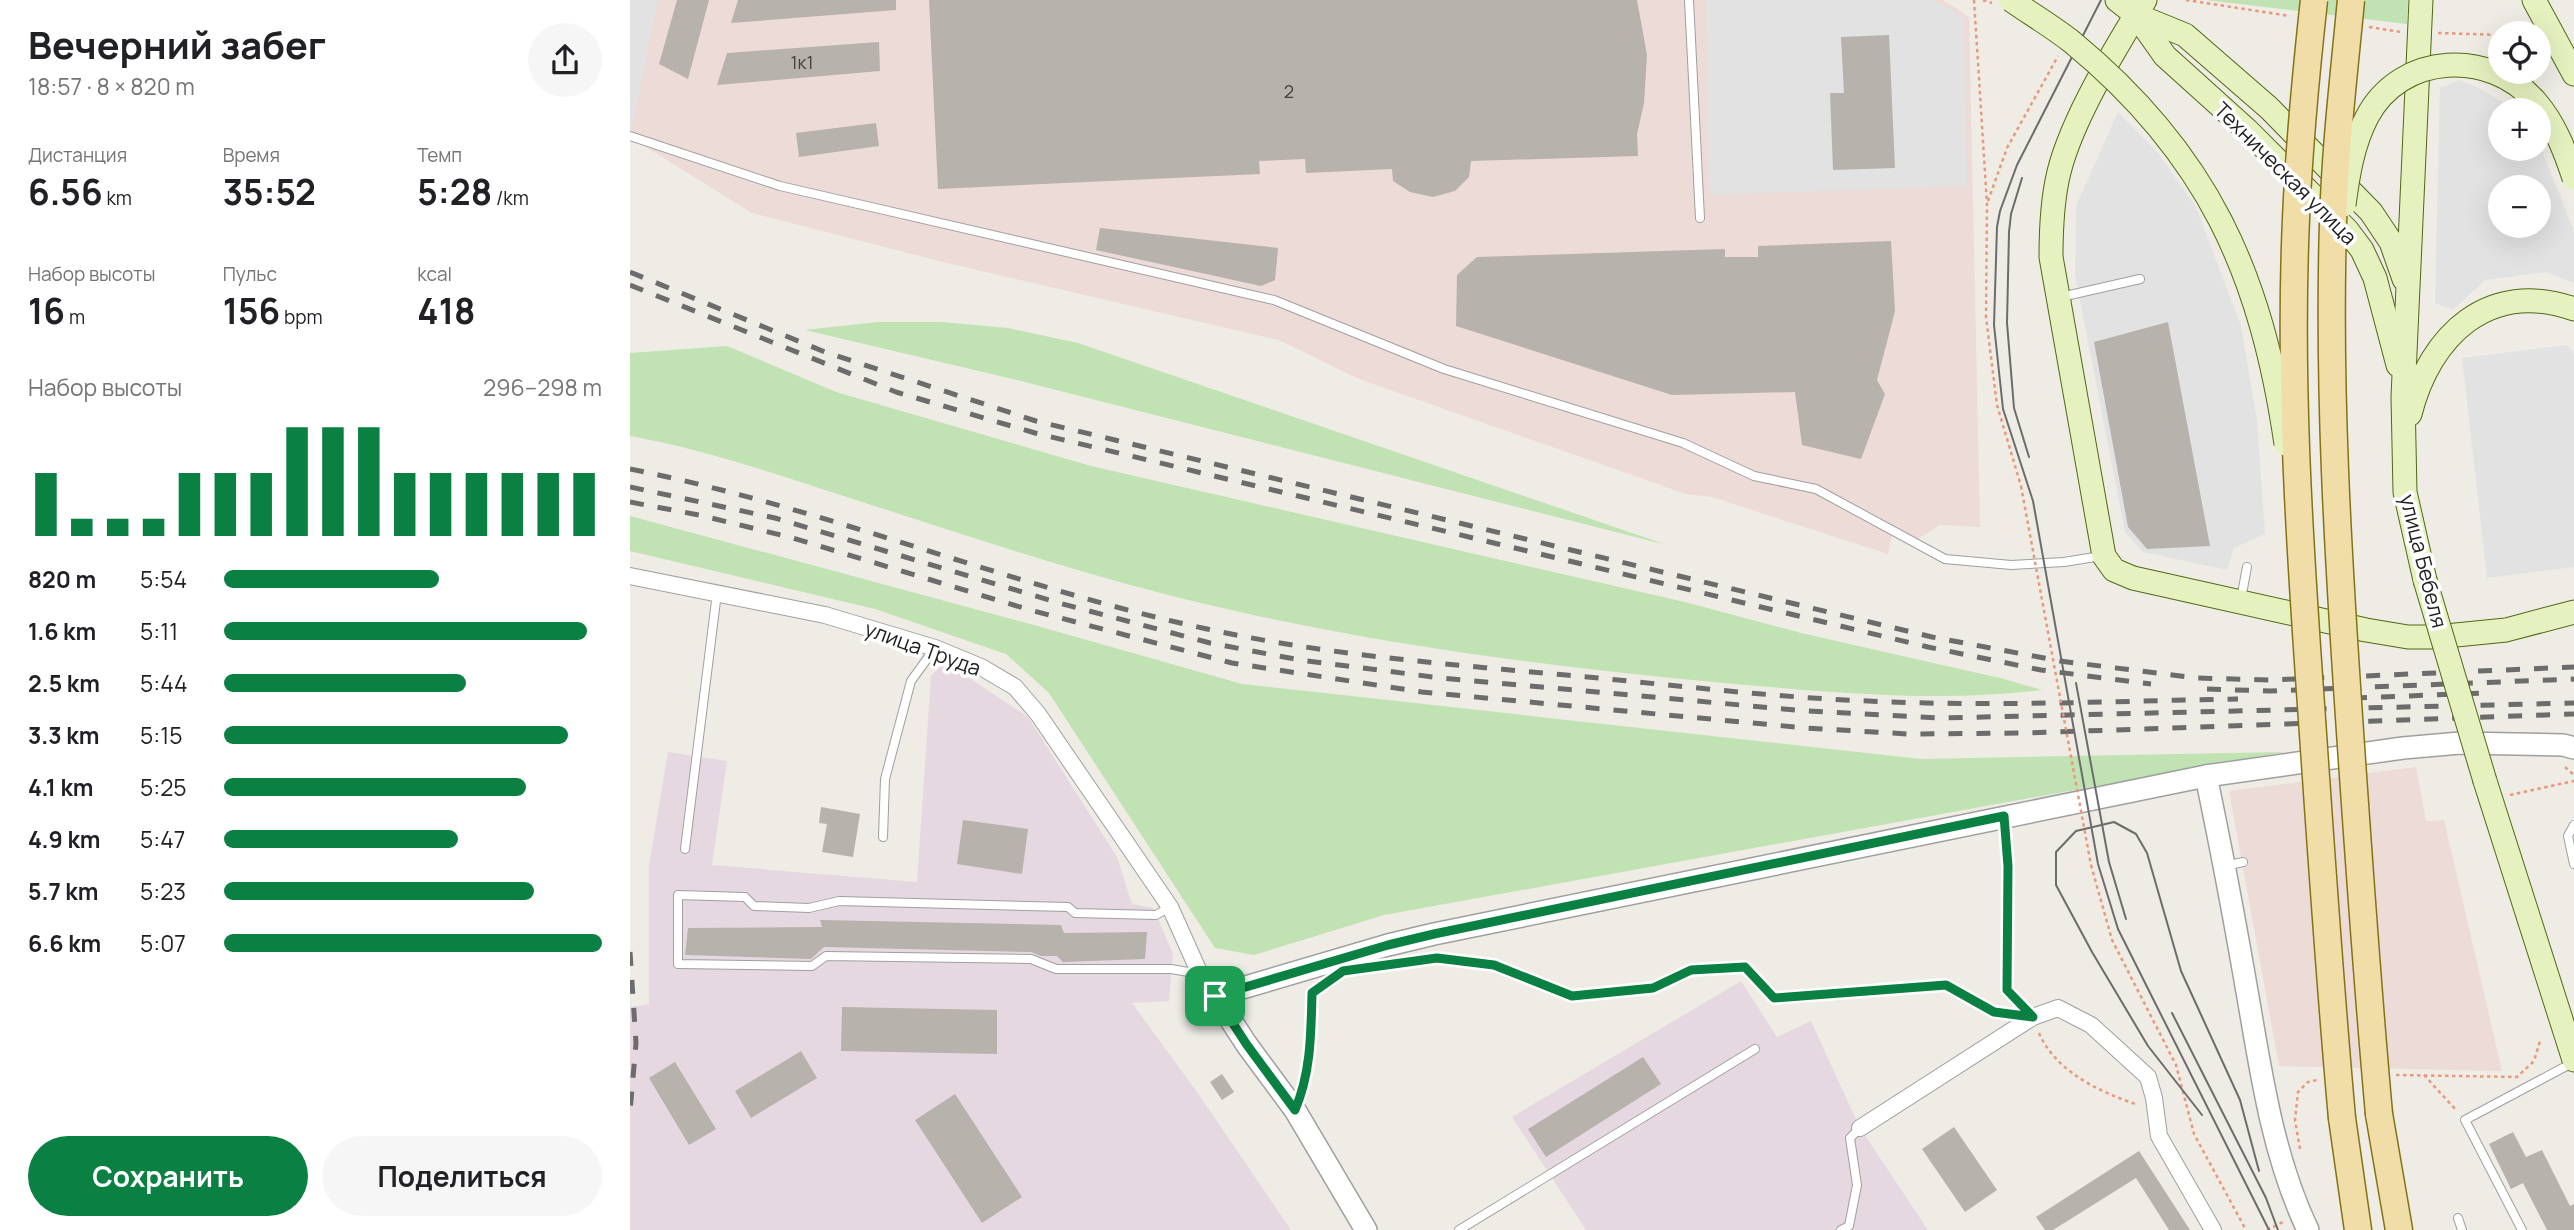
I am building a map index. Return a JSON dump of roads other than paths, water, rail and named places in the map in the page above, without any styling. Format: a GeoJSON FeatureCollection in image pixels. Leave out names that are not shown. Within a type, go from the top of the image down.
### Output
{"type":"FeatureCollection","features":[{"type":"Feature","properties":{"kind":"main road"},"geometry":{"type":"LineString","coordinates":[[2011,0],[2071,41],[2133,97],[2180,153],[2214,204],[2237,251],[2256,305],[2278,389],[2300,536]]}},
{"type":"Feature","properties":{"kind":"main road","name":"Техническая улица"},"geometry":{"type":"LineString","coordinates":[[2117,0],[2141,7],[2185,35],[2269,108],[2371,212],[2387,236],[2400,265],[2409,313]]}},
{"type":"Feature","properties":{"kind":"main road"},"geometry":{"type":"LineString","coordinates":[[2314,0],[2296,220],[2294,355],[2300,536],[2331,1001],[2342,1118],[2358,1230]]}},
{"type":"Feature","properties":{"kind":"main road"},"geometry":{"type":"LineString","coordinates":[[2351,0],[2333,222],[2332,355],[2337,534],[2367,984],[2379,1114],[2399,1230]]}},
{"type":"Feature","properties":{"kind":"main road","name":"улица Бебеля"},"geometry":{"type":"LineString","coordinates":[[2421,0],[2409,313],[2403,397],[2405,492],[2425,580],[2484,780],[2574,1061]]}},
{"type":"Feature","properties":{"kind":"main road"},"geometry":{"type":"LineString","coordinates":[[2537,3],[2574,74]]}},
{"type":"Feature","properties":{"kind":"main road"},"geometry":{"type":"LineString","coordinates":[[2141,7],[2094,89],[2060,169],[2051,227],[2051,257],[2104,556],[2114,570],[2133,578],[2366,630],[2408,636],[2436,637],[2495,631],[2574,612]]}},
{"type":"Feature","properties":{"kind":"main road","name":"Техническая улица"},"geometry":{"type":"LineString","coordinates":[[2141,7],[2165,56],[2247,130],[2347,230],[2362,250],[2375,278],[2386,313],[2403,397]]}},
{"type":"Feature","properties":{"kind":"main road"},"geometry":{"type":"LineString","coordinates":[[2333,281],[2348,176],[2356,143],[2368,114],[2385,93],[2408,75],[2436,65],[2461,64],[2489,69],[2512,81],[2535,100],[2551,122],[2565,150],[2574,178]]}},
{"type":"Feature","properties":{"kind":"main road"},"geometry":{"type":"LineString","coordinates":[[2403,455],[2410,411],[2423,377],[2437,350],[2459,326],[2482,310],[2508,303],[2537,300],[2574,309]]}},
{"type":"Feature","properties":{"kind":"street","name":"улица Труда"},"geometry":{"type":"LineString","coordinates":[[630,576],[825,615],[935,648],[981,667],[1015,687],[1038,714],[1170,906],[1200,974],[1215,996]]}},
{"type":"Feature","properties":{"kind":"street"},"geometry":{"type":"LineString","coordinates":[[1366,1230],[1295,1110],[1215,996],[1434,934],[2206,776],[2403,748],[2460,743],[2563,745],[2574,748]]}},
{"type":"Feature","properties":{"kind":"street"},"geometry":{"type":"LineString","coordinates":[[2206,776],[2234,864],[2262,1076],[2286,1177],[2308,1230]]}},
{"type":"Feature","properties":{"kind":"street"},"geometry":{"type":"LineString","coordinates":[[1860,1128],[2033,1017],[2058,1008],[2091,1025],[2148,1077],[2159,1136],[2213,1230]]}},
{"type":"Feature","properties":{"kind":"lane"},"geometry":{"type":"LineString","coordinates":[[1689,0],[1700,218]]}},
{"type":"Feature","properties":{"kind":"lane"},"geometry":{"type":"LineString","coordinates":[[630,136],[780,186],[1274,300],[1444,369],[1683,443],[1754,476],[1816,489],[1945,559],[2011,565],[2064,562],[2104,556]]}},
{"type":"Feature","properties":{"kind":"lane"},"geometry":{"type":"LineString","coordinates":[[2058,297],[2140,279]]}},
{"type":"Feature","properties":{"kind":"lane"},"geometry":{"type":"LineString","coordinates":[[2240,602],[2247,567]]}},
{"type":"Feature","properties":{"kind":"lane"},"geometry":{"type":"LineString","coordinates":[[685,849],[717,593]]}},
{"type":"Feature","properties":{"kind":"lane"},"geometry":{"type":"LineString","coordinates":[[883,837],[885,779],[911,681],[935,648]]}},
{"type":"Feature","properties":{"kind":"lane"},"geometry":{"type":"LineString","coordinates":[[2574,825],[2568,836],[2574,864]]}},
{"type":"Feature","properties":{"kind":"lane"},"geometry":{"type":"LineString","coordinates":[[1170,906],[1156,915],[1075,913],[1068,907],[839,901],[810,908],[754,906],[745,897],[678,895],[678,964],[812,966],[826,956],[1031,959],[1056,969],[1171,969],[1200,974]]}},
{"type":"Feature","properties":{"kind":"lane"},"geometry":{"type":"LineString","coordinates":[[2007,990],[2033,1017]]}},
{"type":"Feature","properties":{"kind":"lane"},"geometry":{"type":"LineString","coordinates":[[1459,1230],[1755,1049]]}},
{"type":"Feature","properties":{"kind":"lane"},"geometry":{"type":"LineString","coordinates":[[2522,1230],[2465,1120],[2574,1061]]}},
{"type":"Feature","properties":{"kind":"lane"},"geometry":{"type":"LineString","coordinates":[[1847,1229],[1857,1185],[1850,1138],[1860,1128]]}},
{"type":"Feature","properties":{"kind":"lane"},"geometry":{"type":"LineString","coordinates":[[2458,1218],[2462,1230]]}},
{"type":"Feature","properties":{"kind":"tram line"},"geometry":{"type":"LineString","coordinates":[[2101,0],[2017,165],[2000,211],[1997,227],[1994,325],[2003,409],[2033,501],[2098,864],[2118,929],[2269,1230]]}},
{"type":"Feature","properties":{"kind":"tram line"},"geometry":{"type":"LineString","coordinates":[[2022,178],[2011,214],[2009,232],[2007,323],[2014,408],[2029,457]]}},
{"type":"Feature","properties":{"kind":"tram line"},"geometry":{"type":"LineString","coordinates":[[2076,683],[2109,862],[2126,919]]}},
{"type":"Feature","properties":{"kind":"tram line"},"geometry":{"type":"LineString","coordinates":[[2202,1115],[2148,1046],[2056,885],[2056,852],[2076,831],[2114,822],[2136,834],[2147,853],[2181,971],[2240,1100],[2259,1171]]}},
{"type":"Feature","properties":{"kind":"tram line"},"geometry":{"type":"LineString","coordinates":[[2172,1013],[2266,1198],[2278,1230]]}},
{"type":"Feature","properties":{"kind":"railway"},"geometry":{"type":"LineString","coordinates":[[630,272],[825,352],[1036,421],[1932,637],[2060,661],[2196,678],[2271,680],[2574,667]]}},
{"type":"Feature","properties":{"kind":"railway"},"geometry":{"type":"LineString","coordinates":[[630,285],[896,392],[1035,433],[1928,647],[2041,670],[2151,684]]}},
{"type":"Feature","properties":{"kind":"railway"},"geometry":{"type":"LineString","coordinates":[[630,469],[775,505],[1134,612],[1296,646],[1476,667],[1830,699],[2007,704],[2238,699]]}},
{"type":"Feature","properties":{"kind":"railway"},"geometry":{"type":"LineString","coordinates":[[630,487],[775,518],[1059,603],[1210,643],[1300,660],[1441,678],[1807,711],[1940,718],[2574,703]]}},
{"type":"Feature","properties":{"kind":"railway"},"geometry":{"type":"LineString","coordinates":[[630,502],[699,515],[793,538],[1030,610],[1232,663],[1422,692],[1806,728],[1908,734],[2027,733],[2574,714]]}},
{"type":"Feature","properties":{"kind":"railway"},"geometry":{"type":"LineString","coordinates":[[2207,689],[2270,691],[2574,679]]}},
{"type":"Feature","properties":{"kind":"railway"},"geometry":{"type":"LineString","coordinates":[[2353,698],[2486,693]]}},
{"type":"Feature","properties":{"kind":"railway"},"geometry":{"type":"LineString","coordinates":[[630,952],[636,1043],[630,1112]]}}]}
